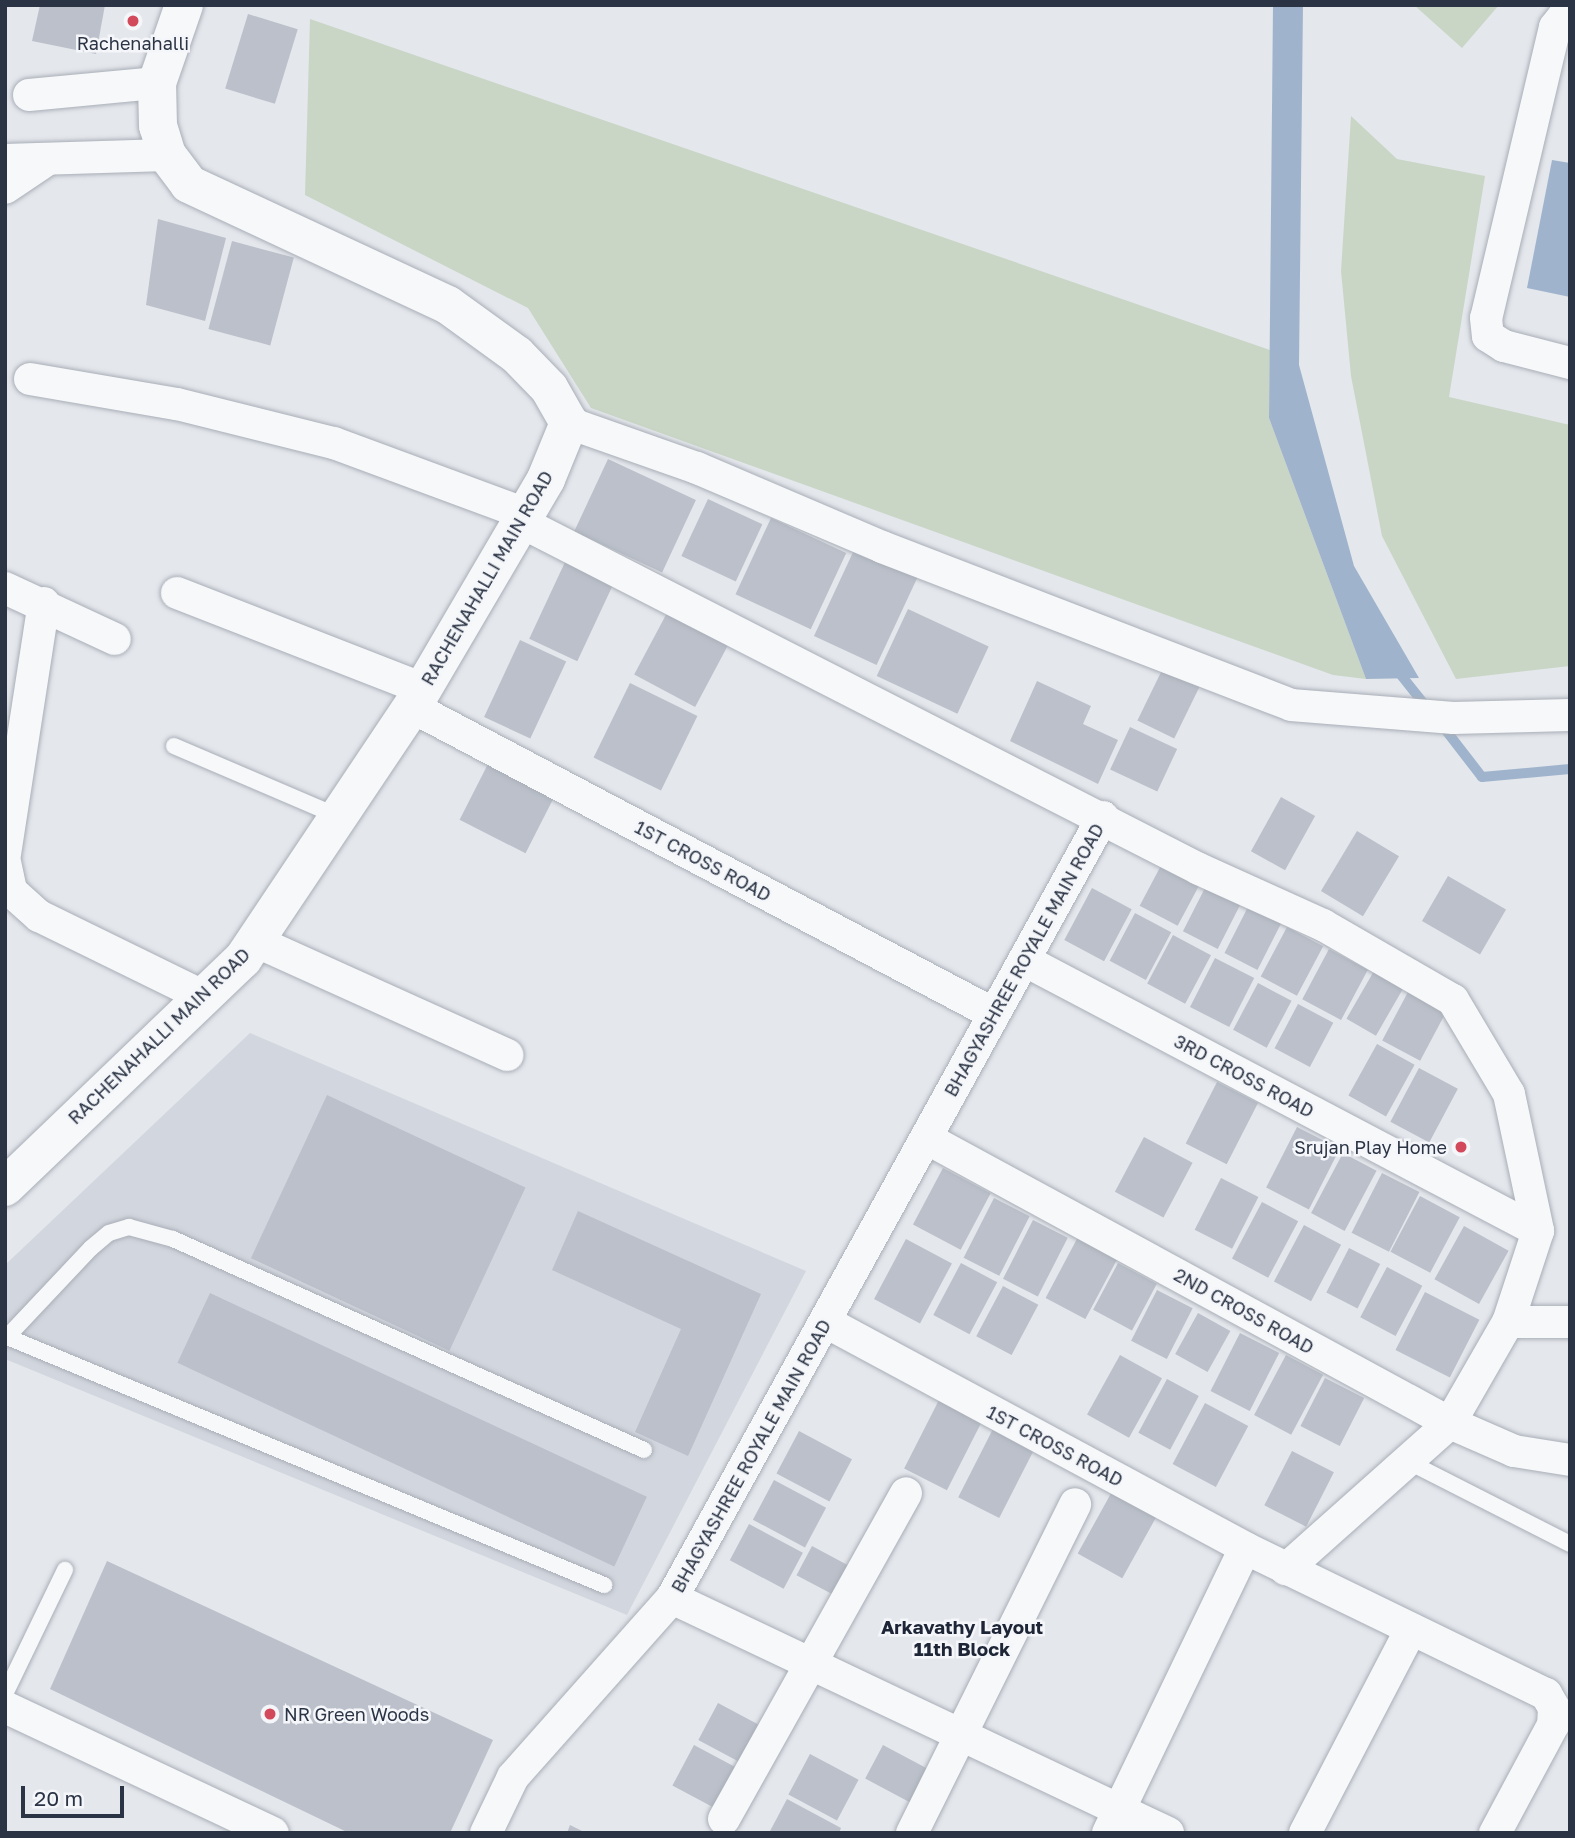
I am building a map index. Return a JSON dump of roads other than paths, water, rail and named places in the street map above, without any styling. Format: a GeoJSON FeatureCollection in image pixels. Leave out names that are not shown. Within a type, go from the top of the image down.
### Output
{"type":"FeatureCollection","features":[{"type":"Feature","properties":{"kind":"street"},"geometry":{"type":"LineString","coordinates":[[184,5],[157,83],[158,126],[167,155],[189,184],[448,305],[517,355],[549,388],[569,423],[698,468],[882,547],[1279,700],[1378,715],[1453,718],[1570,715]]}},
{"type":"Feature","properties":{"kind":"street"},"geometry":{"type":"LineString","coordinates":[[1570,8],[1555,27],[1486,318],[1488,336],[1504,346],[1570,363]]}},
{"type":"Feature","properties":{"kind":"street"},"geometry":{"type":"LineString","coordinates":[[29,95],[157,83]]}},
{"type":"Feature","properties":{"kind":"street"},"geometry":{"type":"LineString","coordinates":[[5,160],[167,155]]}},
{"type":"Feature","properties":{"kind":"street"},"geometry":{"type":"LineString","coordinates":[[5,188],[48,159]]}},
{"type":"Feature","properties":{"kind":"street"},"geometry":{"type":"LineString","coordinates":[[30,379],[177,404],[334,443],[524,518],[1103,817]]}},
{"type":"Feature","properties":{"kind":"street","name":"RACHENAHALLI MAIN ROAD"},"geometry":{"type":"LineString","coordinates":[[5,1187],[204,997],[255,941],[417,698],[547,479],[569,423]]}},
{"type":"Feature","properties":{"kind":"street"},"geometry":{"type":"LineString","coordinates":[[5,588],[44,603],[115,639]]}},
{"type":"Feature","properties":{"kind":"street","name":"1ST CROSS ROAD"},"geometry":{"type":"LineString","coordinates":[[177,593],[417,698],[994,1014]]}},
{"type":"Feature","properties":{"kind":"street"},"geometry":{"type":"LineString","coordinates":[[5,853],[44,603]]}},
{"type":"Feature","properties":{"kind":"street","name":"BHAGYASHREE ROYALE MAIN ROAD"},"geometry":{"type":"LineString","coordinates":[[486,1833],[513,1777],[672,1598],[1103,817],[1199,869],[1323,925],[1453,1000],[1509,1094],[1538,1231]]}},
{"type":"Feature","properties":{"kind":"street"},"geometry":{"type":"LineString","coordinates":[[5,862],[11,891],[39,916],[204,997]]}},
{"type":"Feature","properties":{"kind":"street"},"geometry":{"type":"LineString","coordinates":[[255,941],[508,1055]]}},
{"type":"Feature","properties":{"kind":"street","name":"3RD CROSS ROAD"},"geometry":{"type":"LineString","coordinates":[[1024,960],[1538,1231]]}},
{"type":"Feature","properties":{"kind":"street","name":"2ND CROSS ROAD"},"geometry":{"type":"LineString","coordinates":[[926,1138],[1450,1423],[1514,1451],[1570,1460]]}},
{"type":"Feature","properties":{"kind":"street"},"geometry":{"type":"LineString","coordinates":[[1286,1569],[1450,1423],[1508,1322],[1538,1231]]}},
{"type":"Feature","properties":{"kind":"street","name":"1ST CROSS ROAD"},"geometry":{"type":"LineString","coordinates":[[825,1322],[1245,1548],[1546,1694],[1554,1709],[1553,1725],[1495,1833]]}},
{"type":"Feature","properties":{"kind":"street"},"geometry":{"type":"LineString","coordinates":[[1508,1322],[1570,1322]]}},
{"type":"Feature","properties":{"kind":"street"},"geometry":{"type":"LineString","coordinates":[[724,1819],[906,1493]]}},
{"type":"Feature","properties":{"kind":"street"},"geometry":{"type":"LineString","coordinates":[[912,1833],[1075,1504]]}},
{"type":"Feature","properties":{"kind":"street"},"geometry":{"type":"LineString","coordinates":[[1113,1821],[1245,1548]]}},
{"type":"Feature","properties":{"kind":"street"},"geometry":{"type":"LineString","coordinates":[[672,1598],[961,1735],[1113,1821],[1168,1833]]}},
{"type":"Feature","properties":{"kind":"street"},"geometry":{"type":"LineString","coordinates":[[1304,1833],[1410,1629]]}},
{"type":"Feature","properties":{"kind":"street"},"geometry":{"type":"LineString","coordinates":[[5,1707],[273,1833]]}},
{"type":"Feature","properties":{"kind":"lane"},"geometry":{"type":"LineString","coordinates":[[174,746],[337,816]]}},
{"type":"Feature","properties":{"kind":"lane"},"geometry":{"type":"LineString","coordinates":[[604,1584],[6,1337],[91,1248],[109,1233],[129,1227],[173,1239],[645,1450]]}},
{"type":"Feature","properties":{"kind":"lane"},"geometry":{"type":"LineString","coordinates":[[1407,1461],[1570,1544]]}},
{"type":"Feature","properties":{"kind":"lane"},"geometry":{"type":"LineString","coordinates":[[5,1694],[65,1570]]}},
{"type":"Feature","properties":{"kind":"water"},"geometry":{"type":"Polygon","coordinates":[[[1273,5],[1303,5],[1299,365],[1354,566],[1419,678],[1366,679],[1269,418],[1273,5]]]}},
{"type":"Feature","properties":{"kind":"water"},"geometry":{"type":"Polygon","coordinates":[[[1552,160],[1570,163],[1570,297],[1527,288],[1552,160]]]}},
{"type":"Feature","properties":{"kind":"waterway"},"geometry":{"type":"LineString","coordinates":[[1397,670],[1428,709]]}},
{"type":"Feature","properties":{"kind":"waterway"},"geometry":{"type":"LineString","coordinates":[[1441,724],[1482,777],[1570,769]]}},
{"type":"Feature","properties":{"kind":"place","name":"Rachenahalli"},"geometry":{"type":"Point","coordinates":[133,21]}},
{"type":"Feature","properties":{"kind":"place","name":"Srujan Play Home"},"geometry":{"type":"Point","coordinates":[1461,1147]}},
{"type":"Feature","properties":{"kind":"place","name":"NR Green Woods"},"geometry":{"type":"Point","coordinates":[270,1714]}},
{"type":"Feature","properties":{"kind":"district","name":"Arkavathy Layout 11th Block"},"geometry":{"type":"Point","coordinates":[962,1638]}}]}
